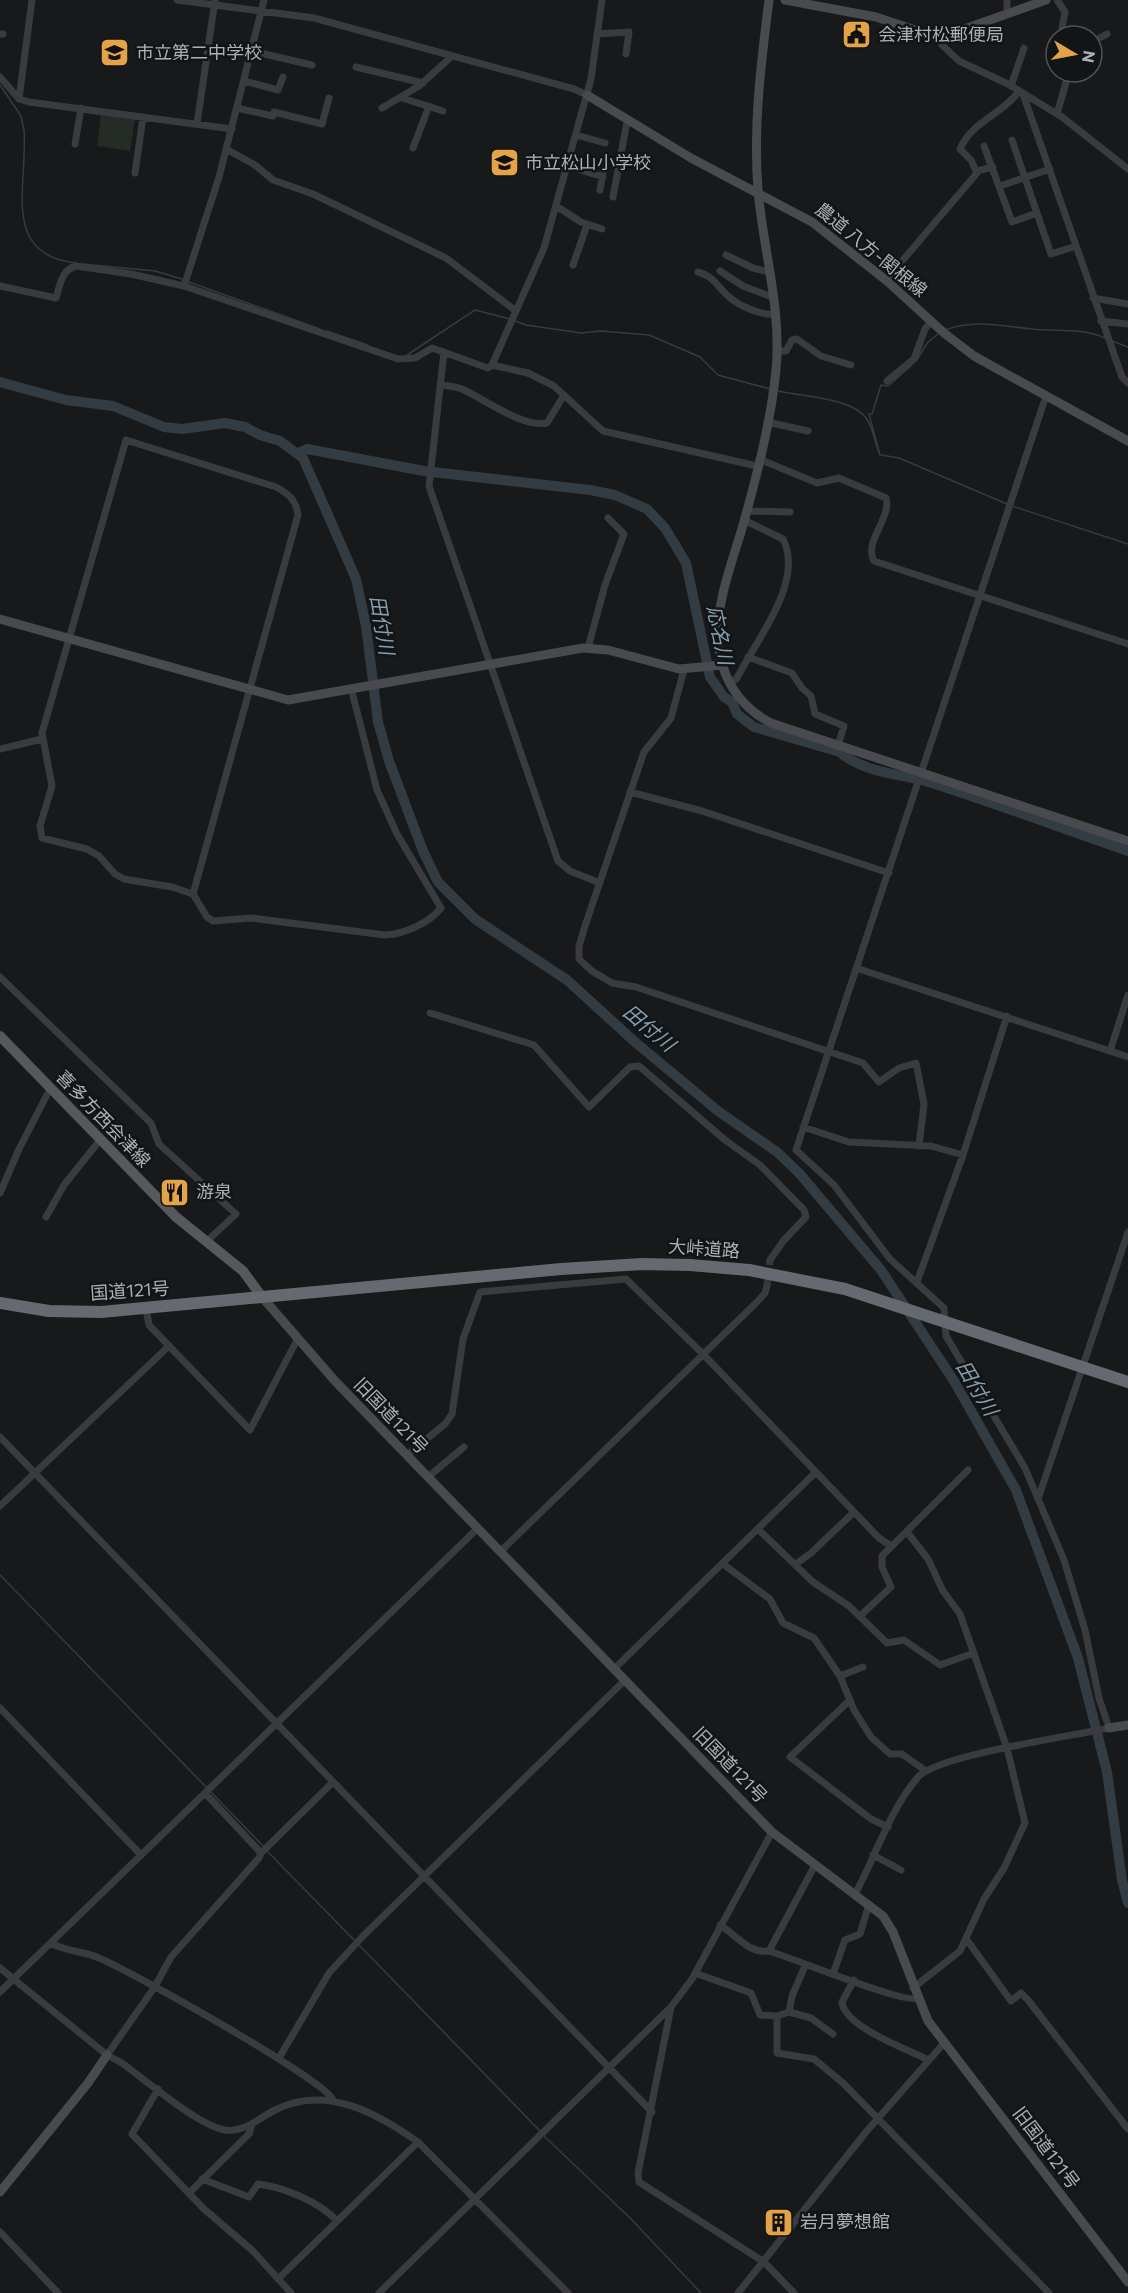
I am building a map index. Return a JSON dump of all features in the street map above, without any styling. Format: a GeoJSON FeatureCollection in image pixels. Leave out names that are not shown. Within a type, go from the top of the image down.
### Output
{"type":"FeatureCollection","features":[{"type":"Feature","properties":{"kind":"highway","name":"大峠道路"},"geometry":{"type":"LineString","coordinates":[[262,1297],[642,1264],[749,1270],[818,1282],[874,1297],[1128,1383]]}},
{"type":"Feature","properties":{"kind":"highway","name":"国道121号"},"geometry":{"type":"LineString","coordinates":[[0,1303],[67,1312],[146,1309],[262,1297]]}},
{"type":"Feature","properties":{"kind":"main road","name":"喜多方西会津線"},"geometry":{"type":"LineString","coordinates":[[0,1036],[176,1217],[243,1271],[262,1297]]}},
{"type":"Feature","properties":{"kind":"street"},"geometry":{"type":"LineString","coordinates":[[19,99],[32,0]]}},
{"type":"Feature","properties":{"kind":"street"},"geometry":{"type":"LineString","coordinates":[[177,0],[214,3],[314,18],[574,89],[586,95]]}},
{"type":"Feature","properties":{"kind":"street"},"geometry":{"type":"LineString","coordinates":[[184,286],[232,129],[264,0]]}},
{"type":"Feature","properties":{"kind":"street"},"geometry":{"type":"LineString","coordinates":[[0,286],[56,298],[66,271],[76,266],[131,274],[184,286],[398,359],[415,358],[432,348],[488,368],[492,365],[544,248],[586,95],[602,0]]}},
{"type":"Feature","properties":{"kind":"street"},"geometry":{"type":"LineString","coordinates":[[769,0],[758,90],[755,157],[775,314],[777,351],[767,422],[718,624],[719,665],[742,704],[763,719],[1128,841]]}},
{"type":"Feature","properties":{"kind":"street"},"geometry":{"type":"LineString","coordinates":[[785,0],[812,2],[876,17],[939,38],[1046,0]]}},
{"type":"Feature","properties":{"kind":"street"},"geometry":{"type":"LineString","coordinates":[[1007,0],[1007,13]]}},
{"type":"Feature","properties":{"kind":"street"},"geometry":{"type":"LineString","coordinates":[[1056,0],[1065,12],[1063,24]]}},
{"type":"Feature","properties":{"kind":"street"},"geometry":{"type":"LineString","coordinates":[[197,124],[214,3]]}},
{"type":"Feature","properties":{"kind":"street"},"geometry":{"type":"LineString","coordinates":[[597,34],[630,32],[626,54]]}},
{"type":"Feature","properties":{"kind":"street"},"geometry":{"type":"LineString","coordinates":[[939,38],[942,45],[959,61],[1011,86],[1057,114],[1128,169]]}},
{"type":"Feature","properties":{"kind":"street"},"geometry":{"type":"LineString","coordinates":[[1011,86],[1024,48]]}},
{"type":"Feature","properties":{"kind":"street"},"geometry":{"type":"LineString","coordinates":[[251,51],[312,65]]}},
{"type":"Feature","properties":{"kind":"street"},"geometry":{"type":"LineString","coordinates":[[382,108],[402,98],[423,83],[451,57]]}},
{"type":"Feature","properties":{"kind":"street"},"geometry":{"type":"LineString","coordinates":[[356,67],[423,83]]}},
{"type":"Feature","properties":{"kind":"street"},"geometry":{"type":"LineString","coordinates":[[0,77],[19,99],[232,129]]}},
{"type":"Feature","properties":{"kind":"street"},"geometry":{"type":"LineString","coordinates":[[244,81],[278,90],[283,77]]}},
{"type":"Feature","properties":{"kind":"street"},"geometry":{"type":"LineString","coordinates":[[1057,114],[1066,84]]}},
{"type":"Feature","properties":{"kind":"street"},"geometry":{"type":"LineString","coordinates":[[1021,92],[1050,169],[1101,321],[1122,377],[1128,383]]}},
{"type":"Feature","properties":{"kind":"street"},"geometry":{"type":"LineString","coordinates":[[977,171],[971,160],[960,149],[964,140],[975,128],[1004,108],[1021,92]]}},
{"type":"Feature","properties":{"kind":"street","name":"農道 八方-関根線"},"geometry":{"type":"LineString","coordinates":[[586,95],[691,159],[812,222],[886,280],[974,356],[1128,441]]}},
{"type":"Feature","properties":{"kind":"street"},"geometry":{"type":"LineString","coordinates":[[237,108],[273,116],[274,112],[322,124],[329,98]]}},
{"type":"Feature","properties":{"kind":"street"},"geometry":{"type":"LineString","coordinates":[[402,98],[443,111]]}},
{"type":"Feature","properties":{"kind":"street"},"geometry":{"type":"LineString","coordinates":[[413,148],[429,106]]}},
{"type":"Feature","properties":{"kind":"street"},"geometry":{"type":"LineString","coordinates":[[75,144],[81,108]]}},
{"type":"Feature","properties":{"kind":"street"},"geometry":{"type":"LineString","coordinates":[[135,173],[143,117]]}},
{"type":"Feature","properties":{"kind":"street"},"geometry":{"type":"LineString","coordinates":[[613,198],[627,122]]}},
{"type":"Feature","properties":{"kind":"street"},"geometry":{"type":"LineString","coordinates":[[576,135],[604,142]]}},
{"type":"Feature","properties":{"kind":"street"},"geometry":{"type":"LineString","coordinates":[[1012,140],[1052,254],[1076,246]]}},
{"type":"Feature","properties":{"kind":"street"},"geometry":{"type":"LineString","coordinates":[[984,146],[1012,222],[1037,213]]}},
{"type":"Feature","properties":{"kind":"street"},"geometry":{"type":"LineString","coordinates":[[226,149],[255,165],[273,180],[313,194],[446,258],[516,311]]}},
{"type":"Feature","properties":{"kind":"street"},"geometry":{"type":"LineString","coordinates":[[600,190],[606,154]]}},
{"type":"Feature","properties":{"kind":"street"},"geometry":{"type":"LineString","coordinates":[[568,165],[603,177]]}},
{"type":"Feature","properties":{"kind":"street"},"geometry":{"type":"LineString","coordinates":[[886,280],[977,171],[993,167]]}},
{"type":"Feature","properties":{"kind":"street"},"geometry":{"type":"LineString","coordinates":[[1000,186],[1050,169]]}},
{"type":"Feature","properties":{"kind":"street"},"geometry":{"type":"LineString","coordinates":[[556,206],[588,225],[602,229]]}},
{"type":"Feature","properties":{"kind":"street"},"geometry":{"type":"LineString","coordinates":[[573,265],[588,225]]}},
{"type":"Feature","properties":{"kind":"street"},"geometry":{"type":"LineString","coordinates":[[726,255],[753,268],[769,272]]}},
{"type":"Feature","properties":{"kind":"street"},"geometry":{"type":"LineString","coordinates":[[720,271],[743,286],[772,297]]}},
{"type":"Feature","properties":{"kind":"street"},"geometry":{"type":"LineString","coordinates":[[698,272],[708,275],[730,298],[755,310],[775,314]]}},
{"type":"Feature","properties":{"kind":"street"},"geometry":{"type":"LineString","coordinates":[[1093,298],[1128,304]]}},
{"type":"Feature","properties":{"kind":"street"},"geometry":{"type":"LineString","coordinates":[[887,381],[914,359],[925,329],[931,321]]}},
{"type":"Feature","properties":{"kind":"street"},"geometry":{"type":"LineString","coordinates":[[1101,321],[1128,324]]}},
{"type":"Feature","properties":{"kind":"street"},"geometry":{"type":"LineString","coordinates":[[777,351],[786,351],[792,340],[797,339],[821,356],[851,365]]}},
{"type":"Feature","properties":{"kind":"street"},"geometry":{"type":"LineString","coordinates":[[444,351],[429,486],[558,861],[570,871],[600,883]]}},
{"type":"Feature","properties":{"kind":"street"},"geometry":{"type":"LineString","coordinates":[[492,365],[528,373],[554,386],[603,431],[758,463],[817,483],[839,478],[883,495],[888,508],[874,545],[872,558],[874,561],[981,594],[1128,644]]}},
{"type":"Feature","properties":{"kind":"street"},"geometry":{"type":"LineString","coordinates":[[440,385],[465,390],[495,408],[539,424],[547,423],[564,395]]}},
{"type":"Feature","properties":{"kind":"street"},"geometry":{"type":"LineString","coordinates":[[1047,396],[796,1146],[798,1153],[834,1185],[890,1259],[944,1308],[939,1319],[946,1336],[1025,1468],[1064,1560],[1085,1630],[1106,1729]]}},
{"type":"Feature","properties":{"kind":"street"},"geometry":{"type":"LineString","coordinates":[[767,422],[808,431]]}},
{"type":"Feature","properties":{"kind":"street"},"geometry":{"type":"LineString","coordinates":[[193,894],[298,515],[295,502],[276,487],[126,440],[42,739],[52,786],[40,826],[42,838],[87,849],[99,856],[115,874],[124,879],[172,887],[193,894],[207,917],[213,921],[252,918],[385,935],[403,932],[426,921],[441,908],[397,834],[377,790],[355,687]]}},
{"type":"Feature","properties":{"kind":"street"},"geometry":{"type":"LineString","coordinates":[[746,515],[790,512]]}},
{"type":"Feature","properties":{"kind":"street"},"geometry":{"type":"LineString","coordinates":[[730,684],[737,678],[771,621],[786,582],[788,566],[783,539],[746,515]]}},
{"type":"Feature","properties":{"kind":"street"},"geometry":{"type":"LineString","coordinates":[[588,648],[605,585],[624,534],[608,518]]}},
{"type":"Feature","properties":{"kind":"street"},"geometry":{"type":"LineString","coordinates":[[0,619],[68,640],[288,700],[588,648],[608,650],[684,670],[719,665]]}},
{"type":"Feature","properties":{"kind":"street"},"geometry":{"type":"LineString","coordinates":[[748,657],[792,673],[802,688],[811,696],[815,714],[844,726],[838,745]]}},
{"type":"Feature","properties":{"kind":"street"},"geometry":{"type":"LineString","coordinates":[[684,670],[671,718],[644,752],[578,954],[592,971],[617,985],[636,987],[868,1066],[879,1082],[899,1068],[916,1063],[924,1104],[919,1146]]}},
{"type":"Feature","properties":{"kind":"street"},"geometry":{"type":"LineString","coordinates":[[0,749],[42,739]]}},
{"type":"Feature","properties":{"kind":"street"},"geometry":{"type":"LineString","coordinates":[[630,792],[702,812],[889,873]]}},
{"type":"Feature","properties":{"kind":"street"},"geometry":{"type":"LineString","coordinates":[[856,968],[1128,1057]]}},
{"type":"Feature","properties":{"kind":"street"},"geometry":{"type":"LineString","coordinates":[[0,977],[151,1123],[159,1144],[236,1214],[207,1241]]}},
{"type":"Feature","properties":{"kind":"street"},"geometry":{"type":"LineString","coordinates":[[1110,1051],[1128,995]]}},
{"type":"Feature","properties":{"kind":"street"},"geometry":{"type":"LineString","coordinates":[[430,1012],[534,1045],[589,1107],[630,1067],[639,1066],[725,1140],[760,1165],[804,1210],[806,1217],[784,1240],[770,1260]]}},
{"type":"Feature","properties":{"kind":"street"},"geometry":{"type":"LineString","coordinates":[[917,1282],[963,1155],[1006,1016]]}},
{"type":"Feature","properties":{"kind":"street"},"geometry":{"type":"LineString","coordinates":[[0,1193],[19,1149],[50,1089]]}},
{"type":"Feature","properties":{"kind":"street"},"geometry":{"type":"LineString","coordinates":[[803,1127],[849,1142],[919,1146],[963,1155]]}},
{"type":"Feature","properties":{"kind":"street"},"geometry":{"type":"LineString","coordinates":[[46,1216],[64,1185],[100,1140]]}},
{"type":"Feature","properties":{"kind":"street"},"geometry":{"type":"LineString","coordinates":[[1038,1499],[1128,1232]]}},
{"type":"Feature","properties":{"kind":"street"},"geometry":{"type":"LineString","coordinates":[[407,1455],[445,1424],[452,1414],[463,1339],[480,1292],[626,1279],[704,1354],[879,1538],[891,1546]]}},
{"type":"Feature","properties":{"kind":"street"},"geometry":{"type":"LineString","coordinates":[[501,1551],[704,1354],[765,1293],[767,1286]]}},
{"type":"Feature","properties":{"kind":"street","name":"旧国道121号"},"geometry":{"type":"LineString","coordinates":[[262,1297],[297,1340],[772,1832],[869,1904],[890,1927],[928,2021],[1128,2282]]}},
{"type":"Feature","properties":{"kind":"street"},"geometry":{"type":"LineString","coordinates":[[146,1309],[150,1325],[168,1346],[250,1430],[297,1340]]}},
{"type":"Feature","properties":{"kind":"street"},"geometry":{"type":"LineString","coordinates":[[0,1506],[168,1346]]}},
{"type":"Feature","properties":{"kind":"street"},"geometry":{"type":"LineString","coordinates":[[0,1437],[652,2112]]}},
{"type":"Feature","properties":{"kind":"street"},"geometry":{"type":"LineString","coordinates":[[428,1477],[464,1447]]}},
{"type":"Feature","properties":{"kind":"street"},"geometry":{"type":"LineString","coordinates":[[860,1616],[891,1587],[881,1563],[882,1556],[968,1470]]}},
{"type":"Feature","properties":{"kind":"street"},"geometry":{"type":"LineString","coordinates":[[614,1669],[816,1472]]}},
{"type":"Feature","properties":{"kind":"street"},"geometry":{"type":"LineString","coordinates":[[796,1564],[854,1512]]}},
{"type":"Feature","properties":{"kind":"street"},"geometry":{"type":"LineString","coordinates":[[0,1992],[478,1528]]}},
{"type":"Feature","properties":{"kind":"street"},"geometry":{"type":"LineString","coordinates":[[758,1529],[813,1582],[843,1601],[887,1643],[904,1640],[936,1664],[974,1653]]}},
{"type":"Feature","properties":{"kind":"street"},"geometry":{"type":"LineString","coordinates":[[907,1532],[928,1559],[943,1591],[959,1611],[1007,1748],[1025,1825],[1004,1868],[984,1899],[967,1940],[952,1960],[913,1988]]}},
{"type":"Feature","properties":{"kind":"street"},"geometry":{"type":"LineString","coordinates":[[723,1564],[770,1599],[783,1623],[814,1638],[840,1676],[850,1700],[871,1737],[890,1754],[902,1754],[926,1771]]}},
{"type":"Feature","properties":{"kind":"street"},"geometry":{"type":"LineString","coordinates":[[840,1676],[863,1667]]}},
{"type":"Feature","properties":{"kind":"street"},"geometry":{"type":"LineString","coordinates":[[279,2058],[329,1973],[425,1875],[625,1680]]}},
{"type":"Feature","properties":{"kind":"street"},"geometry":{"type":"LineString","coordinates":[[850,1700],[790,1757],[871,1819],[888,1827]]}},
{"type":"Feature","properties":{"kind":"street"},"geometry":{"type":"LineString","coordinates":[[0,1708],[141,1855]]}},
{"type":"Feature","properties":{"kind":"street"},"geometry":{"type":"LineString","coordinates":[[855,1894],[888,1827],[917,1778],[926,1771],[1007,1748],[1128,1725]]}},
{"type":"Feature","properties":{"kind":"street"},"geometry":{"type":"LineString","coordinates":[[0,2192],[88,2083],[154,1988],[171,1957],[264,1850],[333,1782]]}},
{"type":"Feature","properties":{"kind":"street"},"geometry":{"type":"LineString","coordinates":[[205,1793],[264,1850]]}},
{"type":"Feature","properties":{"kind":"street"},"geometry":{"type":"LineString","coordinates":[[379,2293],[671,2007],[695,1973],[772,1832]]}},
{"type":"Feature","properties":{"kind":"street"},"geometry":{"type":"LineString","coordinates":[[873,1855],[901,1870]]}},
{"type":"Feature","properties":{"kind":"street"},"geometry":{"type":"LineString","coordinates":[[769,1951],[815,1865]]}},
{"type":"Feature","properties":{"kind":"street"},"geometry":{"type":"LineString","coordinates":[[834,1974],[845,1940],[860,1934],[869,1904]]}},
{"type":"Feature","properties":{"kind":"street"},"geometry":{"type":"LineString","coordinates":[[720,1925],[738,1937],[741,1942],[759,1952],[769,1951],[805,1966],[911,2000],[917,1998]]}},
{"type":"Feature","properties":{"kind":"street"},"geometry":{"type":"LineString","coordinates":[[967,1940],[1011,2001],[1021,1993],[1028,2000],[1128,2129]]}},
{"type":"Feature","properties":{"kind":"street"},"geometry":{"type":"LineString","coordinates":[[51,1943],[98,1957],[154,1988],[279,2058],[322,2086],[331,2094],[333,2100]]}},
{"type":"Feature","properties":{"kind":"street"},"geometry":{"type":"LineString","coordinates":[[789,2012],[792,1996],[805,1966]]}},
{"type":"Feature","properties":{"kind":"street"},"geometry":{"type":"LineString","coordinates":[[0,1968],[12,1981],[106,2055],[122,2063],[206,2122],[221,2129],[230,2130],[252,2124],[289,2104],[333,2100],[363,2110],[418,2142],[568,2293]]}},
{"type":"Feature","properties":{"kind":"street"},"geometry":{"type":"LineString","coordinates":[[695,1973],[751,1993],[760,2015],[777,2016],[789,2012],[815,2020],[833,2034]]}},
{"type":"Feature","properties":{"kind":"street"},"geometry":{"type":"LineString","coordinates":[[854,1980],[842,2002],[845,2012],[870,2032],[929,2060]]}},
{"type":"Feature","properties":{"kind":"street"},"geometry":{"type":"LineString","coordinates":[[671,2007],[652,2112],[638,2173],[639,2182],[764,2262],[794,2293]]}},
{"type":"Feature","properties":{"kind":"street"},"geometry":{"type":"LineString","coordinates":[[777,2016],[777,2053],[814,2059],[878,2118],[1049,2293]]}},
{"type":"Feature","properties":{"kind":"street"},"geometry":{"type":"LineString","coordinates":[[738,2293],[878,2118],[945,2042]]}},
{"type":"Feature","properties":{"kind":"street"},"geometry":{"type":"LineString","coordinates":[[158,2089],[132,2134],[204,2209],[253,2251],[291,2293]]}},
{"type":"Feature","properties":{"kind":"street"},"geometry":{"type":"LineString","coordinates":[[189,2193],[249,2134],[252,2124]]}},
{"type":"Feature","properties":{"kind":"street"},"geometry":{"type":"LineString","coordinates":[[278,2279],[418,2142]]}},
{"type":"Feature","properties":{"kind":"street"},"geometry":{"type":"LineString","coordinates":[[202,2180],[249,2197],[258,2184],[279,2190],[326,2211],[337,2221]]}},
{"type":"Feature","properties":{"kind":"street"},"geometry":{"type":"LineString","coordinates":[[0,2232],[58,2293]]}},
{"type":"Feature","properties":{"kind":"shaded area"},"geometry":{"type":"Polygon","coordinates":[[[101,114],[135,119],[130,151],[97,146],[101,114]]]}},
{"type":"Feature","properties":{"kind":"waterway"},"geometry":{"type":"LineString","coordinates":[[0,85],[21,116],[24,130],[22,194],[27,232],[36,247],[52,257],[76,263]]}},
{"type":"Feature","properties":{"kind":"waterway"},"geometry":{"type":"LineString","coordinates":[[83,264],[155,271],[182,279]]}},
{"type":"Feature","properties":{"kind":"waterway"},"geometry":{"type":"LineString","coordinates":[[189,282],[320,329]]}},
{"type":"Feature","properties":{"kind":"waterway"},"geometry":{"type":"LineString","coordinates":[[407,355],[475,310],[510,319]]}},
{"type":"Feature","properties":{"kind":"waterway"},"geometry":{"type":"LineString","coordinates":[[515,321],[526,325],[581,333],[601,331],[649,335],[700,357],[718,375],[770,389]]}},
{"type":"Feature","properties":{"kind":"waterway"},"geometry":{"type":"LineString","coordinates":[[945,330],[967,325],[988,324],[1087,332],[1105,338]]}},
{"type":"Feature","properties":{"kind":"waterway"},"geometry":{"type":"LineString","coordinates":[[327,331],[368,345]]}},
{"type":"Feature","properties":{"kind":"waterway"},"geometry":{"type":"LineString","coordinates":[[917,360],[927,343],[938,334]]}},
{"type":"Feature","properties":{"kind":"waterway"},"geometry":{"type":"LineString","coordinates":[[1112,341],[1128,347]]}},
{"type":"Feature","properties":{"kind":"waterway"},"geometry":{"type":"LineString","coordinates":[[880,455],[869,414],[872,414],[881,385],[888,386],[912,365]]}},
{"type":"Feature","properties":{"kind":"waterway","name":"田付川"},"geometry":{"type":"LineString","coordinates":[[0,382],[66,400],[113,406],[164,427],[182,429],[225,423],[245,427],[260,435],[280,441],[303,458],[356,579],[366,626],[378,722],[389,761],[423,851],[438,882],[475,919],[567,980],[635,1042],[718,1111],[777,1152],[799,1173],[881,1270],[954,1381],[1016,1490],[1078,1658],[1107,1772],[1122,1880],[1128,1903]]}},
{"type":"Feature","properties":{"kind":"waterway"},"geometry":{"type":"LineString","coordinates":[[778,391],[839,402],[860,412],[869,423],[880,455]]}},
{"type":"Feature","properties":{"kind":"waterway","name":"応名川"},"geometry":{"type":"LineString","coordinates":[[298,453],[307,449],[424,471],[590,490],[615,495],[647,509],[665,528],[686,563],[710,677],[724,697],[732,702],[737,714],[754,727],[840,752],[861,765],[935,784],[1128,851]]}},
{"type":"Feature","properties":{"kind":"waterway"},"geometry":{"type":"LineString","coordinates":[[881,455],[899,458],[1007,504]]}},
{"type":"Feature","properties":{"kind":"waterway"},"geometry":{"type":"LineString","coordinates":[[1012,506],[1128,544]]}},
{"type":"Feature","properties":{"kind":"waterway"},"geometry":{"type":"LineString","coordinates":[[0,1575],[206,1787]]}},
{"type":"Feature","properties":{"kind":"waterway"},"geometry":{"type":"LineString","coordinates":[[211,1792],[264,1847]]}},
{"type":"Feature","properties":{"kind":"waterway"},"geometry":{"type":"LineString","coordinates":[[267,1851],[356,1942]]}},
{"type":"Feature","properties":{"kind":"waterway"},"geometry":{"type":"LineString","coordinates":[[359,1945],[540,2131]]}},
{"type":"Feature","properties":{"kind":"waterway"},"geometry":{"type":"LineString","coordinates":[[543,2135],[630,2218],[701,2293]]}},
{"type":"Feature","properties":{"kind":"tunnel"},"geometry":{"type":"LineString","coordinates":[[767,1286],[770,1260]]}},
{"type":"Feature","properties":{"kind":"place","name":"会津村松郵便局"},"geometry":{"type":"Point","coordinates":[857,35]}},
{"type":"Feature","properties":{"kind":"place","name":"市立第二中学校"},"geometry":{"type":"Point","coordinates":[115,53]}},
{"type":"Feature","properties":{"kind":"place","name":"市立松山小学校"},"geometry":{"type":"Point","coordinates":[504,163]}},
{"type":"Feature","properties":{"kind":"place","name":"游泉"},"geometry":{"type":"Point","coordinates":[175,1192]}},
{"type":"Feature","properties":{"kind":"place","name":"岩月夢想館"},"geometry":{"type":"Point","coordinates":[779,2222]}}]}
